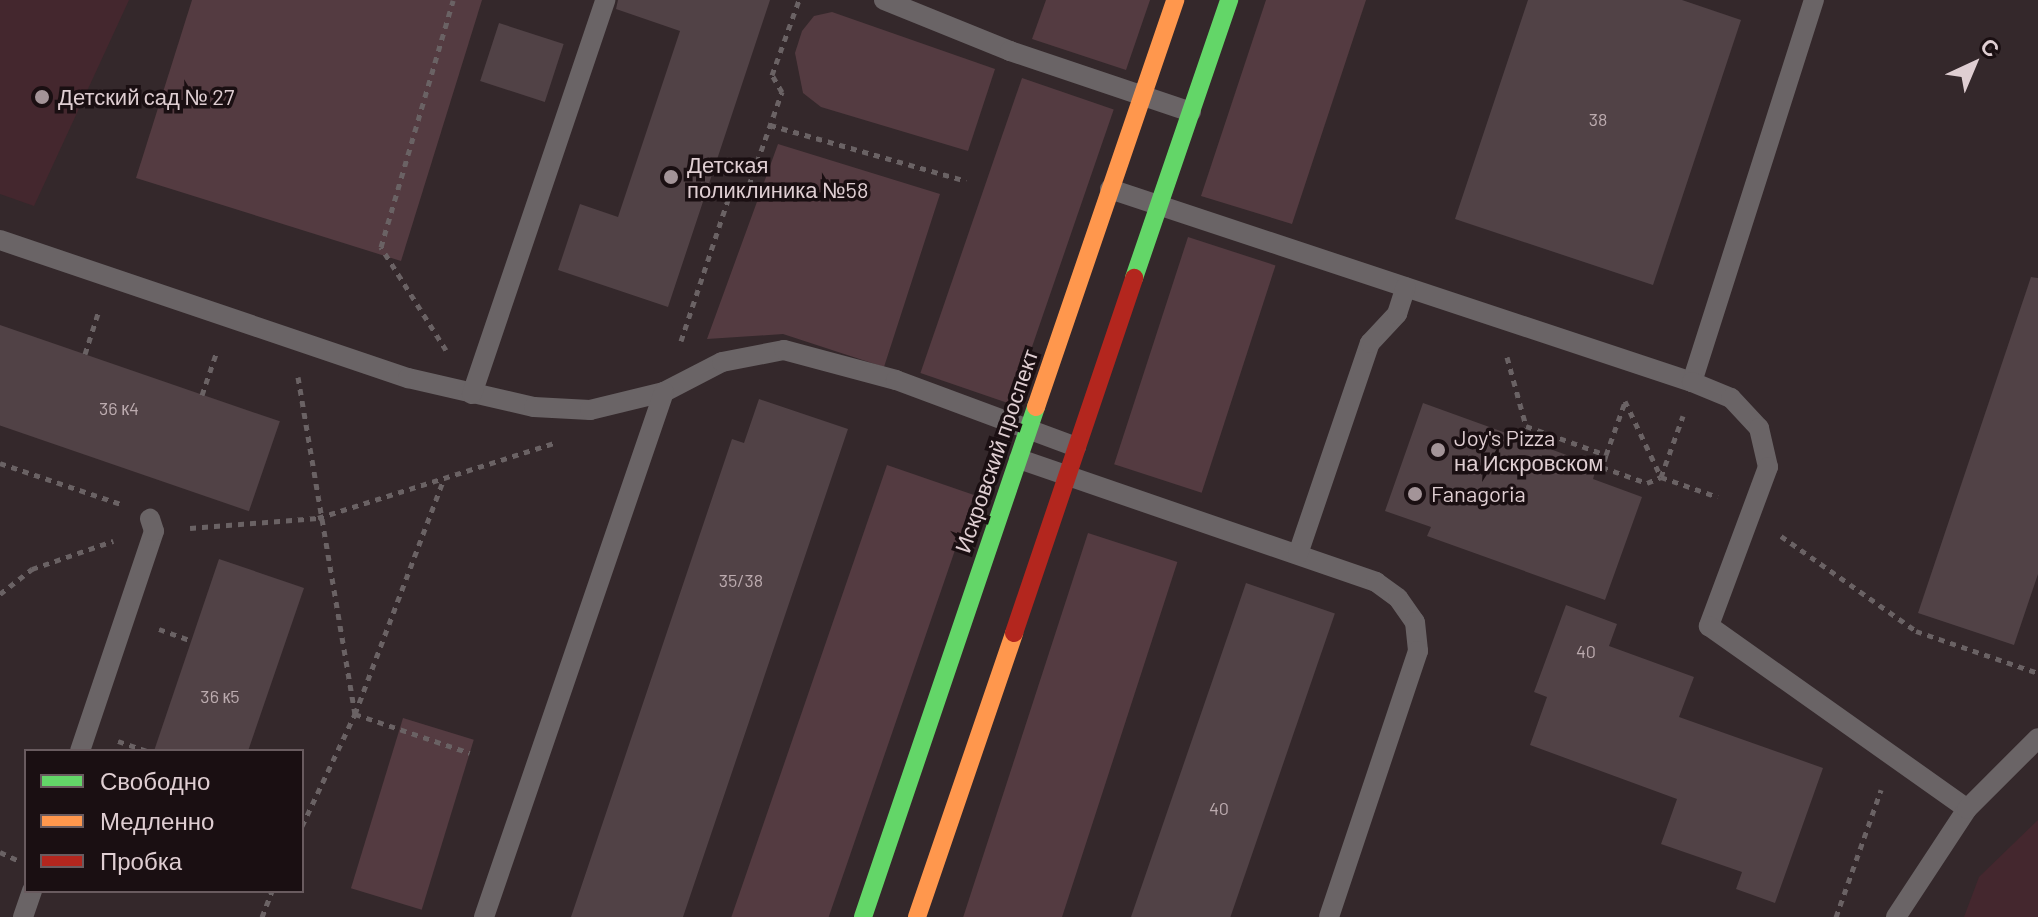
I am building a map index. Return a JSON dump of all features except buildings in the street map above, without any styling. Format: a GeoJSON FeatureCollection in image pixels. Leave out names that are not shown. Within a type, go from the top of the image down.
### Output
{"type":"FeatureCollection","features":[{"type":"Feature","properties":{"kind":"street","name":"Искровский проспект"},"geometry":{"type":"LineString","coordinates":[[863,917],[1175,0]]}},
{"type":"Feature","properties":{"kind":"street"},"geometry":{"type":"LineString","coordinates":[[917,917],[1229,0]]}},
{"type":"Feature","properties":{"kind":"lane"},"geometry":{"type":"LineString","coordinates":[[472,394],[605,0]]}},
{"type":"Feature","properties":{"kind":"lane"},"geometry":{"type":"LineString","coordinates":[[884,0],[1142,97],[1191,112]]}},
{"type":"Feature","properties":{"kind":"lane"},"geometry":{"type":"LineString","coordinates":[[1693,382],[1814,0]]}},
{"type":"Feature","properties":{"kind":"lane"},"geometry":{"type":"LineString","coordinates":[[1110,189],[1693,382],[1731,398],[1759,428],[1768,467],[1709,626],[1967,809]]}},
{"type":"Feature","properties":{"kind":"lane"},"geometry":{"type":"LineString","coordinates":[[0,240],[292,339],[472,394],[534,407],[590,410],[664,392],[722,362],[784,350],[896,380],[1076,447]]}},
{"type":"Feature","properties":{"kind":"lane"},"geometry":{"type":"LineString","coordinates":[[1298,554],[1370,343],[1397,314],[1406,287]]}},
{"type":"Feature","properties":{"kind":"lane"},"geometry":{"type":"LineString","coordinates":[[484,917],[664,392]]}},
{"type":"Feature","properties":{"kind":"lane"},"geometry":{"type":"LineString","coordinates":[[1019,459],[1376,582],[1398,598],[1415,622],[1418,651],[1329,917]]}},
{"type":"Feature","properties":{"kind":"lane"},"geometry":{"type":"LineString","coordinates":[[81,749],[152,525]]}},
{"type":"Feature","properties":{"kind":"lane"},"geometry":{"type":"LineString","coordinates":[[1896,917],[1967,809],[2038,738]]}},
{"type":"Feature","properties":{"kind":"lane"},"geometry":{"type":"LineString","coordinates":[[23,917],[31,893]]}},
{"type":"Feature","properties":{"kind":"path"},"geometry":{"type":"LineString","coordinates":[[453,0],[381,247],[472,394]]}},
{"type":"Feature","properties":{"kind":"path"},"geometry":{"type":"LineString","coordinates":[[664,392],[730,194],[749,185],[782,92],[772,75],[799,0]]}},
{"type":"Feature","properties":{"kind":"path"},"geometry":{"type":"LineString","coordinates":[[770,125],[966,181]]}},
{"type":"Feature","properties":{"kind":"path"},"geometry":{"type":"LineString","coordinates":[[85,354],[109,277]]}},
{"type":"Feature","properties":{"kind":"path"},"geometry":{"type":"LineString","coordinates":[[1496,317],[1526,426],[1606,455]]}},
{"type":"Feature","properties":{"kind":"path"},"geometry":{"type":"LineString","coordinates":[[202,395],[228,318]]}},
{"type":"Feature","properties":{"kind":"path"},"geometry":{"type":"LineString","coordinates":[[292,339],[318,518],[355,714]]}},
{"type":"Feature","properties":{"kind":"path"},"geometry":{"type":"LineString","coordinates":[[1638,364],[1602,467],[1647,483],[1661,477],[1693,382]]}},
{"type":"Feature","properties":{"kind":"path"},"geometry":{"type":"LineString","coordinates":[[1625,401],[1661,477],[1751,516],[1793,542],[1916,631],[2038,673]]}},
{"type":"Feature","properties":{"kind":"path"},"geometry":{"type":"LineString","coordinates":[[230,525],[318,518],[520,457]]}},
{"type":"Feature","properties":{"kind":"path"},"geometry":{"type":"LineString","coordinates":[[0,463],[152,525]]}},
{"type":"Feature","properties":{"kind":"path"},"geometry":{"type":"LineString","coordinates":[[304,822],[355,714],[443,480]]}},
{"type":"Feature","properties":{"kind":"path"},"geometry":{"type":"LineString","coordinates":[[0,594],[32,569],[85,547],[152,525]]}},
{"type":"Feature","properties":{"kind":"path"},"geometry":{"type":"LineString","coordinates":[[355,714],[470,753]]}},
{"type":"Feature","properties":{"kind":"path"},"geometry":{"type":"LineString","coordinates":[[1836,917],[1893,757]]}},
{"type":"Feature","properties":{"kind":"path"},"geometry":{"type":"LineString","coordinates":[[262,917],[271,893]]}},
{"type":"Feature","properties":{"kind":"shaded area","name":"Детский сад № 27"},"geometry":{"type":"Polygon","coordinates":[[[0,0],[129,0],[34,206],[0,194],[0,0]]]}},
{"type":"Feature","properties":{"kind":"shaded area"},"geometry":{"type":"Polygon","coordinates":[[[192,0],[482,0],[401,261],[136,178],[192,0]]]}},
{"type":"Feature","properties":{"kind":"shaded area"},"geometry":{"type":"Polygon","coordinates":[[[1046,0],[1150,0],[1126,70],[1032,39],[1046,0]]]}},
{"type":"Feature","properties":{"kind":"shaded area"},"geometry":{"type":"Polygon","coordinates":[[[1266,0],[1366,0],[1292,224],[1201,196],[1266,0]]]}},
{"type":"Feature","properties":{"kind":"shaded area"},"geometry":{"type":"Polygon","coordinates":[[[832,12],[995,69],[968,151],[821,107],[803,93],[795,53],[802,31],[814,16],[832,12]]]}},
{"type":"Feature","properties":{"kind":"shaded area"},"geometry":{"type":"Polygon","coordinates":[[[1022,78],[1114,110],[1012,405],[920,373],[1022,78]]]}},
{"type":"Feature","properties":{"kind":"shaded area"},"geometry":{"type":"Polygon","coordinates":[[[778,144],[940,194],[884,367],[783,334],[707,339],[778,144]]]}},
{"type":"Feature","properties":{"kind":"shaded area"},"geometry":{"type":"Polygon","coordinates":[[[1188,237],[1275,265],[1202,493],[1114,464],[1188,237]]]}},
{"type":"Feature","properties":{"kind":"shaded area"},"geometry":{"type":"Polygon","coordinates":[[[887,465],[974,495],[829,917],[731,917],[887,465]]]}},
{"type":"Feature","properties":{"kind":"shaded area"},"geometry":{"type":"Polygon","coordinates":[[[1088,533],[1177,562],[1062,917],[963,917],[1088,533]]]}},
{"type":"Feature","properties":{"kind":"shaded area"},"geometry":{"type":"Polygon","coordinates":[[[403,718],[474,740],[422,910],[351,888],[403,718]]]}},
{"type":"Feature","properties":{"kind":"shaded area"},"geometry":{"type":"Polygon","coordinates":[[[2038,820],[2038,917],[1964,917],[1979,877],[2038,820]]]}},
{"type":"Feature","properties":{"kind":"traffic: fast"},"geometry":{"type":"LineString","coordinates":[[1134,278],[1229,0]]}},
{"type":"Feature","properties":{"kind":"traffic: fast"},"geometry":{"type":"LineString","coordinates":[[863,917],[1036,407]]}},
{"type":"Feature","properties":{"kind":"traffic: slow"},"geometry":{"type":"LineString","coordinates":[[1036,407],[1175,0]]}},
{"type":"Feature","properties":{"kind":"traffic: slow"},"geometry":{"type":"LineString","coordinates":[[917,917],[1014,633]]}},
{"type":"Feature","properties":{"kind":"traffic: jam"},"geometry":{"type":"LineString","coordinates":[[1014,633],[1134,278]]}},
{"type":"Feature","properties":{"kind":"place","name":"Детский сад № 27"},"geometry":{"type":"Point","coordinates":[42,97]}},
{"type":"Feature","properties":{"kind":"place","name":"Детская поликлиника №58"},"geometry":{"type":"Point","coordinates":[671,177]}},
{"type":"Feature","properties":{"kind":"place","name":"Joy's Pizza на Искровском"},"geometry":{"type":"Point","coordinates":[1438,450]}},
{"type":"Feature","properties":{"kind":"place","name":"Fanagoria"},"geometry":{"type":"Point","coordinates":[1415,494]}}]}
